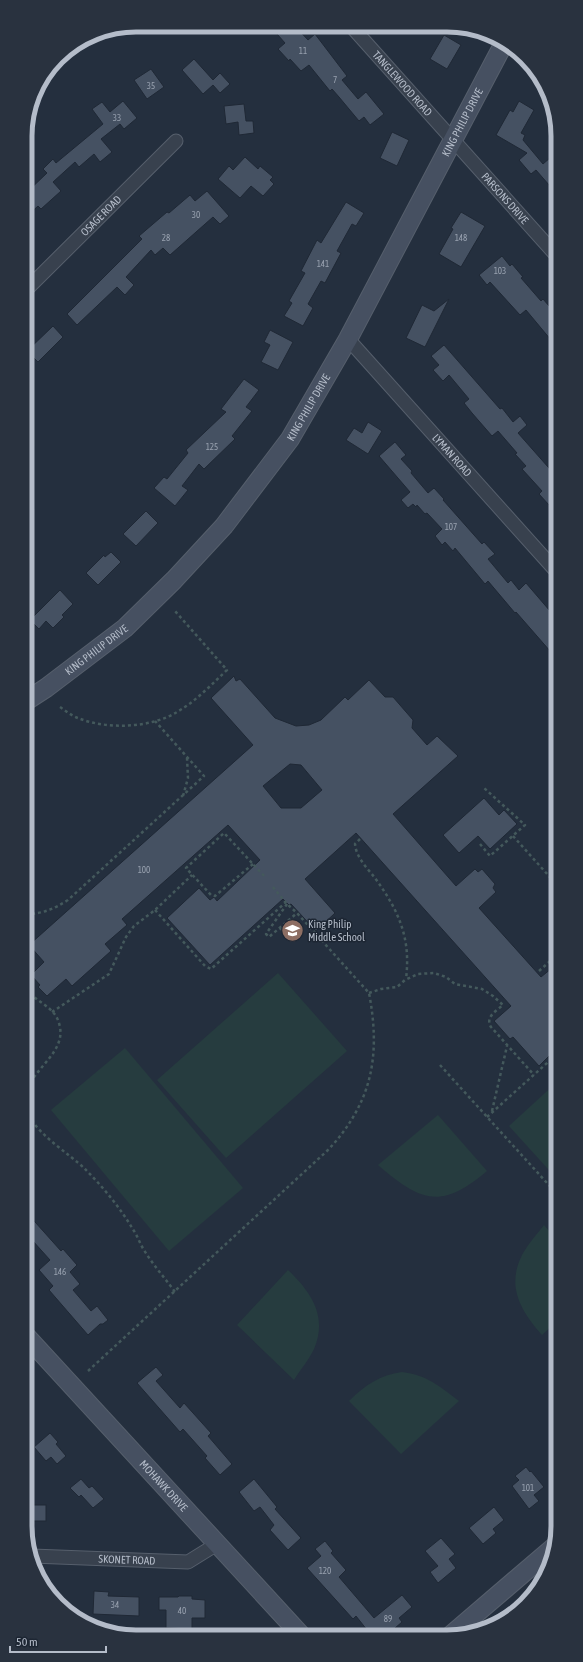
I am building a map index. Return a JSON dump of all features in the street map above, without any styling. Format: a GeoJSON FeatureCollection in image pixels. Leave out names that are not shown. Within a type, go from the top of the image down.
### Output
{"type":"FeatureCollection","features":[{"type":"Feature","properties":{"kind":"street","name":"TANGLEWOOD ROAD"},"geometry":{"type":"LineString","coordinates":[[356,32],[454,141]]}},
{"type":"Feature","properties":{"kind":"street","name":"KING PHILIP DRIVE"},"geometry":{"type":"LineString","coordinates":[[32,694],[125,628],[174,580],[224,526],[290,439],[348,339],[454,141],[502,48]]}},
{"type":"Feature","properties":{"kind":"street","name":"OSAGE ROAD"},"geometry":{"type":"LineString","coordinates":[[32,285],[176,141]]}},
{"type":"Feature","properties":{"kind":"street","name":"PARSONS DRIVE"},"geometry":{"type":"LineString","coordinates":[[454,141],[551,249]]}},
{"type":"Feature","properties":{"kind":"street","name":"LYMAN ROAD"},"geometry":{"type":"LineString","coordinates":[[348,339],[551,565]]}},
{"type":"Feature","properties":{"kind":"street","name":"MOHAWK DRIVE"},"geometry":{"type":"LineString","coordinates":[[32,1342],[296,1630]]}},
{"type":"Feature","properties":{"kind":"street","name":"SKONET ROAD"},"geometry":{"type":"LineString","coordinates":[[37,1556],[188,1562],[217,1544]]}},
{"type":"Feature","properties":{"kind":"street"},"geometry":{"type":"LineString","coordinates":[[457,1629],[547,1553]]}},
{"type":"Feature","properties":{"kind":"path"},"geometry":{"type":"LineString","coordinates":[[60,707],[78,718],[95,723],[116,726],[135,725],[155,721],[176,712],[192,701],[227,670],[175,611]]}},
{"type":"Feature","properties":{"kind":"path"},"geometry":{"type":"LineString","coordinates":[[32,914],[54,909],[68,900],[204,776],[155,721]]}},
{"type":"Feature","properties":{"kind":"path"},"geometry":{"type":"LineString","coordinates":[[183,796],[188,778],[187,757]]}},
{"type":"Feature","properties":{"kind":"path"},"geometry":{"type":"LineString","coordinates":[[480,844],[490,856],[525,825],[484,788]]}},
{"type":"Feature","properties":{"kind":"path"},"geometry":{"type":"LineString","coordinates":[[253,864],[215,896],[211,895],[186,868],[224,833],[253,864],[266,878]]}},
{"type":"Feature","properties":{"kind":"path"},"geometry":{"type":"LineString","coordinates":[[513,836],[551,879]]}},
{"type":"Feature","properties":{"kind":"path"},"geometry":{"type":"LineString","coordinates":[[360,839],[355,844],[357,853],[389,901],[401,924],[406,939],[408,956],[405,980]]}},
{"type":"Feature","properties":{"kind":"path"},"geometry":{"type":"LineString","coordinates":[[52,1012],[109,974],[126,937],[134,926],[155,910],[192,875]]}},
{"type":"Feature","properties":{"kind":"path"},"geometry":{"type":"LineString","coordinates":[[88,1371],[328,1150],[341,1136],[353,1119],[363,1098],[370,1076],[374,1053],[372,1009],[369,993],[272,886]]}},
{"type":"Feature","properties":{"kind":"path"},"geometry":{"type":"LineString","coordinates":[[155,910],[205,966],[211,969],[286,903]]}},
{"type":"Feature","properties":{"kind":"path"},"geometry":{"type":"LineString","coordinates":[[286,903],[266,934],[269,937],[296,913]]}},
{"type":"Feature","properties":{"kind":"path"},"geometry":{"type":"LineString","coordinates":[[280,928],[284,932]]}},
{"type":"Feature","properties":{"kind":"path"},"geometry":{"type":"LineString","coordinates":[[540,971],[551,961]]}},
{"type":"Feature","properties":{"kind":"path"},"geometry":{"type":"LineString","coordinates":[[369,993],[397,987],[405,980],[418,974],[434,973],[446,977],[455,984],[482,989],[503,1005],[490,1016],[489,1024],[534,1075]]}},
{"type":"Feature","properties":{"kind":"path"},"geometry":{"type":"LineString","coordinates":[[32,994],[52,1012],[57,1019],[60,1031],[60,1044],[32,1079]]}},
{"type":"Feature","properties":{"kind":"path"},"geometry":{"type":"LineString","coordinates":[[492,1113],[507,1046]]}},
{"type":"Feature","properties":{"kind":"path"},"geometry":{"type":"LineString","coordinates":[[487,1117],[551,1059]]}},
{"type":"Feature","properties":{"kind":"path"},"geometry":{"type":"LineString","coordinates":[[440,1065],[551,1187]]}},
{"type":"Feature","properties":{"kind":"path"},"geometry":{"type":"LineString","coordinates":[[32,1120],[37,1127],[54,1144],[77,1162],[102,1186],[134,1231],[144,1250],[175,1292]]}},
{"type":"Feature","properties":{"kind":"green space"},"geometry":{"type":"Polygon","coordinates":[[[278,973],[347,1051],[226,1158],[157,1080],[278,973]]]}},
{"type":"Feature","properties":{"kind":"green space"},"geometry":{"type":"Polygon","coordinates":[[[125,1048],[243,1188],[169,1251],[51,1110],[125,1048]]]}},
{"type":"Feature","properties":{"kind":"green space"},"geometry":{"type":"Polygon","coordinates":[[[551,1088],[551,1172],[509,1126],[551,1088]]]}},
{"type":"Feature","properties":{"kind":"green space"},"geometry":{"type":"Polygon","coordinates":[[[438,1115],[487,1171],[457,1192],[444,1196],[431,1196],[419,1193],[407,1187],[378,1165],[438,1115]]]}},
{"type":"Feature","properties":{"kind":"green space"},"geometry":{"type":"Polygon","coordinates":[[[544,1225],[551,1233],[551,1327],[542,1335],[522,1308],[516,1288],[515,1278],[517,1267],[522,1255],[544,1225]]]}},
{"type":"Feature","properties":{"kind":"green space"},"geometry":{"type":"Polygon","coordinates":[[[288,1270],[304,1287],[315,1305],[319,1326],[318,1337],[314,1349],[294,1380],[237,1325],[288,1270]]]}},
{"type":"Feature","properties":{"kind":"green space"},"geometry":{"type":"Polygon","coordinates":[[[402,1372],[411,1373],[432,1382],[459,1401],[401,1454],[349,1401],[361,1390],[380,1378],[402,1372]]]}},
{"type":"Feature","properties":{"kind":"building"},"geometry":{"type":"Polygon","coordinates":[[[275,32],[301,32],[308,40],[315,34],[347,76],[342,80],[358,99],[366,92],[384,114],[370,125],[364,117],[359,121],[332,89],[330,91],[309,65],[301,71],[290,59],[289,61],[278,49],[285,43],[275,32]]]}},
{"type":"Feature","properties":{"kind":"building"},"geometry":{"type":"Polygon","coordinates":[[[444,35],[461,45],[447,69],[430,59],[444,35]]]}},
{"type":"Feature","properties":{"kind":"building"},"geometry":{"type":"Polygon","coordinates":[[[194,59],[213,80],[220,73],[230,84],[220,93],[213,85],[203,94],[182,70],[194,59]]]}},
{"type":"Feature","properties":{"kind":"building"},"geometry":{"type":"Polygon","coordinates":[[[151,69],[164,87],[147,99],[134,80],[151,69]]]}},
{"type":"Feature","properties":{"kind":"building"},"geometry":{"type":"Polygon","coordinates":[[[123,101],[137,118],[124,129],[120,124],[101,139],[112,152],[100,162],[94,154],[79,167],[75,162],[53,182],[61,191],[41,209],[38,206],[32,212],[32,187],[47,173],[43,169],[53,159],[56,163],[103,124],[92,109],[102,102],[110,112],[123,101]]]}},
{"type":"Feature","properties":{"kind":"building"},"geometry":{"type":"Polygon","coordinates":[[[519,101],[534,110],[521,133],[525,135],[523,140],[543,164],[551,157],[551,187],[536,170],[531,174],[519,160],[527,153],[496,135],[510,110],[513,112],[519,101]]]}},
{"type":"Feature","properties":{"kind":"building"},"geometry":{"type":"Polygon","coordinates":[[[244,104],[246,121],[253,121],[254,133],[239,135],[238,122],[226,124],[224,106],[244,104]]]}},
{"type":"Feature","properties":{"kind":"building"},"geometry":{"type":"Polygon","coordinates":[[[392,132],[409,140],[397,166],[380,158],[392,132]]]}},
{"type":"Feature","properties":{"kind":"building"},"geometry":{"type":"Polygon","coordinates":[[[245,157],[258,169],[260,166],[273,177],[270,180],[274,184],[263,196],[251,186],[240,198],[218,179],[229,166],[233,170],[245,157]]]}},
{"type":"Feature","properties":{"kind":"building"},"geometry":{"type":"Polygon","coordinates":[[[207,191],[229,216],[220,224],[213,217],[170,255],[163,248],[155,255],[151,250],[126,277],[134,285],[125,295],[117,287],[77,325],[67,314],[142,239],[139,236],[190,195],[195,201],[207,191]]]}},
{"type":"Feature","properties":{"kind":"building"},"geometry":{"type":"Polygon","coordinates":[[[346,202],[364,213],[356,226],[352,224],[337,251],[341,253],[325,283],[321,281],[308,304],[313,308],[303,326],[284,316],[292,303],[289,301],[305,273],[301,271],[317,240],[321,243],[346,202]]]}},
{"type":"Feature","properties":{"kind":"building"},"geometry":{"type":"Polygon","coordinates":[[[461,212],[485,226],[461,267],[439,254],[453,229],[451,228],[461,212]]]}},
{"type":"Feature","properties":{"kind":"building"},"geometry":{"type":"Polygon","coordinates":[[[502,256],[510,266],[512,264],[523,277],[521,278],[541,301],[543,299],[551,308],[551,340],[526,310],[520,315],[490,282],[487,285],[479,275],[502,256]]]}},
{"type":"Feature","properties":{"kind":"building"},"geometry":{"type":"Polygon","coordinates":[[[449,299],[425,347],[406,338],[422,305],[434,311],[449,299]]]}},
{"type":"Feature","properties":{"kind":"building"},"geometry":{"type":"Polygon","coordinates":[[[53,326],[63,337],[38,362],[32,356],[32,346],[53,326]]]}},
{"type":"Feature","properties":{"kind":"building"},"geometry":{"type":"Polygon","coordinates":[[[270,330],[293,342],[278,370],[261,362],[270,345],[264,342],[270,330]]]}},
{"type":"Feature","properties":{"kind":"building"},"geometry":{"type":"Polygon","coordinates":[[[444,345],[513,422],[520,416],[527,425],[518,433],[551,470],[551,503],[549,505],[539,494],[542,491],[522,469],[526,466],[515,454],[517,453],[498,431],[492,436],[464,403],[469,399],[449,375],[443,381],[433,370],[439,365],[431,356],[444,345]]]}},
{"type":"Feature","properties":{"kind":"building"},"geometry":{"type":"Polygon","coordinates":[[[244,379],[259,390],[246,407],[252,411],[232,436],[235,439],[204,469],[199,464],[182,486],[188,490],[175,506],[154,488],[164,477],[167,479],[188,453],[186,450],[226,412],[221,409],[244,379]]]}},
{"type":"Feature","properties":{"kind":"building"},"geometry":{"type":"Polygon","coordinates":[[[368,422],[382,431],[368,454],[346,440],[354,428],[362,433],[368,422]]]}},
{"type":"Feature","properties":{"kind":"building"},"geometry":{"type":"Polygon","coordinates":[[[395,442],[406,455],[401,459],[428,493],[434,488],[482,544],[484,542],[495,554],[488,559],[508,583],[511,580],[519,590],[526,583],[551,612],[551,622],[549,624],[551,626],[551,652],[488,581],[485,584],[455,548],[453,551],[445,542],[442,545],[435,536],[442,529],[427,513],[425,514],[417,505],[416,507],[413,504],[408,508],[401,500],[410,492],[379,456],[395,442]]]}},
{"type":"Feature","properties":{"kind":"building"},"geometry":{"type":"Polygon","coordinates":[[[146,511],[158,523],[136,546],[123,534],[146,511]]]}},
{"type":"Feature","properties":{"kind":"building"},"geometry":{"type":"Polygon","coordinates":[[[111,552],[121,562],[98,585],[86,573],[104,555],[105,557],[111,552]]]}},
{"type":"Feature","properties":{"kind":"building"},"geometry":{"type":"Polygon","coordinates":[[[60,590],[73,604],[62,615],[64,617],[53,628],[46,621],[39,629],[32,622],[32,618],[60,590]]]}},
{"type":"Feature","properties":{"kind":"building"},"geometry":{"type":"Polygon","coordinates":[[[234,676],[236,681],[240,679],[275,718],[296,726],[309,725],[321,720],[345,697],[348,700],[369,680],[385,697],[393,697],[413,720],[412,728],[427,745],[437,736],[458,756],[393,814],[456,886],[475,869],[478,872],[482,869],[495,884],[493,888],[496,892],[479,908],[541,977],[551,969],[551,1054],[539,1066],[513,1037],[510,1039],[494,1021],[511,1006],[356,833],[305,879],[335,913],[316,931],[291,904],[289,905],[283,899],[210,965],[167,918],[199,888],[210,900],[214,897],[217,901],[260,860],[228,825],[122,919],[127,925],[105,944],[111,951],[72,986],[66,979],[47,996],[38,987],[40,985],[32,976],[32,974],[44,962],[32,948],[32,942],[253,745],[211,698],[234,676]],[[290,764],[263,786],[281,808],[301,808],[322,790],[301,765],[290,764]]]}},
{"type":"Feature","properties":{"kind":"building"},"geometry":{"type":"Polygon","coordinates":[[[484,798],[499,815],[504,810],[517,824],[490,849],[478,836],[459,853],[443,835],[484,798]]]}},
{"type":"Feature","properties":{"kind":"building"},"geometry":{"type":"Polygon","coordinates":[[[32,1219],[61,1251],[63,1249],[77,1265],[70,1272],[80,1284],[73,1290],[91,1311],[97,1306],[108,1320],[103,1324],[100,1324],[88,1335],[49,1290],[53,1286],[39,1270],[50,1260],[32,1240],[32,1219]]]}},
{"type":"Feature","properties":{"kind":"building"},"geometry":{"type":"Polygon","coordinates":[[[156,1367],[163,1375],[156,1381],[180,1408],[184,1403],[211,1433],[208,1436],[232,1464],[220,1475],[205,1458],[207,1456],[183,1429],[180,1432],[137,1383],[156,1367]]]}},
{"type":"Feature","properties":{"kind":"building"},"geometry":{"type":"Polygon","coordinates":[[[50,1433],[58,1442],[56,1444],[66,1456],[57,1464],[51,1457],[46,1461],[34,1447],[50,1433]]]}},
{"type":"Feature","properties":{"kind":"building"},"geometry":{"type":"Polygon","coordinates":[[[526,1467],[544,1487],[534,1495],[539,1501],[529,1509],[512,1486],[519,1480],[515,1476],[526,1467]]]}},
{"type":"Feature","properties":{"kind":"building"},"geometry":{"type":"Polygon","coordinates":[[[81,1479],[89,1488],[92,1486],[104,1499],[93,1508],[81,1495],[79,1497],[70,1488],[81,1479]]]}},
{"type":"Feature","properties":{"kind":"building"},"geometry":{"type":"Polygon","coordinates":[[[254,1479],[277,1507],[275,1509],[301,1538],[288,1550],[270,1530],[274,1525],[260,1507],[254,1511],[239,1492],[254,1479]]]}},
{"type":"Feature","properties":{"kind":"building"},"geometry":{"type":"Polygon","coordinates":[[[32,1505],[46,1505],[46,1521],[32,1521],[32,1505]]]}},
{"type":"Feature","properties":{"kind":"building"},"geometry":{"type":"Polygon","coordinates":[[[494,1507],[504,1520],[493,1529],[496,1533],[483,1544],[469,1528],[494,1507]]]}},
{"type":"Feature","properties":{"kind":"building"},"geometry":{"type":"Polygon","coordinates":[[[441,1538],[455,1554],[449,1559],[456,1568],[438,1583],[430,1572],[438,1566],[425,1551],[441,1538]]]}},
{"type":"Feature","properties":{"kind":"building"},"geometry":{"type":"Polygon","coordinates":[[[325,1541],[333,1551],[331,1553],[346,1570],[339,1577],[374,1618],[402,1595],[412,1607],[399,1618],[402,1622],[393,1630],[367,1630],[356,1616],[353,1619],[307,1568],[321,1556],[315,1549],[325,1541]]]}},
{"type":"Feature","properties":{"kind":"building"},"geometry":{"type":"Polygon","coordinates":[[[94,1591],[109,1592],[108,1596],[139,1597],[139,1616],[93,1614],[94,1591]]]}},
{"type":"Feature","properties":{"kind":"building"},"geometry":{"type":"Polygon","coordinates":[[[192,1596],[192,1599],[205,1600],[205,1618],[192,1618],[192,1629],[166,1628],[166,1610],[159,1610],[159,1597],[192,1596]]]}},
{"type":"Feature","properties":{"kind":"place","name":"King Philip Middle School"},"geometry":{"type":"Point","coordinates":[292,930]}}]}
